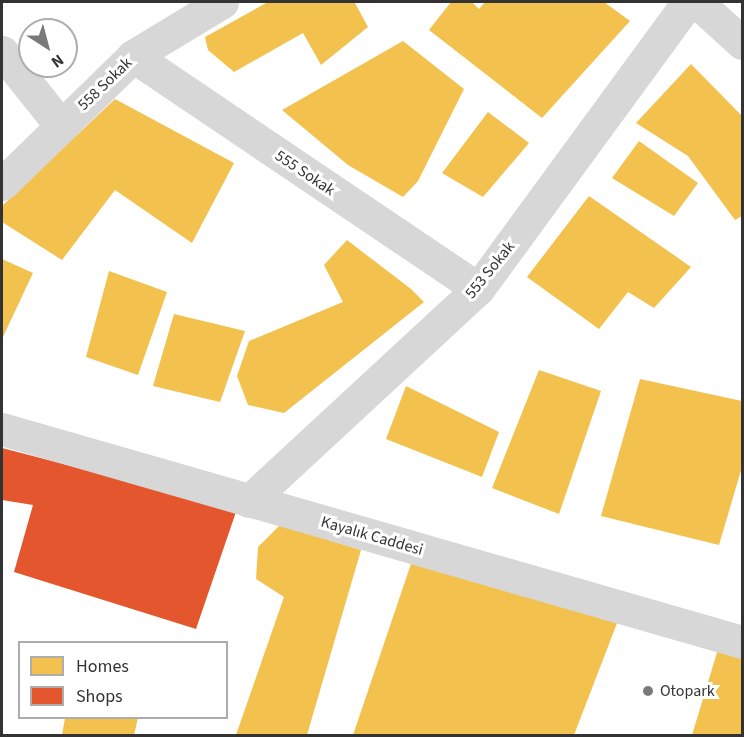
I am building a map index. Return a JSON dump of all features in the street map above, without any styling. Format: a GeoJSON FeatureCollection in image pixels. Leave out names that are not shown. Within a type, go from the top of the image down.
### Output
{"type":"FeatureCollection","features":[{"type":"Feature","properties":{"kind":"street","name":"558 Sokak"},"geometry":{"type":"LineString","coordinates":[[2,184],[133,56],[185,11],[222,2]]}},
{"type":"Feature","properties":{"kind":"street","name":"553 Sokak"},"geometry":{"type":"LineString","coordinates":[[249,501],[478,289],[688,2]]}},
{"type":"Feature","properties":{"kind":"street"},"geometry":{"type":"LineString","coordinates":[[697,2],[742,43]]}},
{"type":"Feature","properties":{"kind":"street"},"geometry":{"type":"LineString","coordinates":[[2,52],[61,126]]}},
{"type":"Feature","properties":{"kind":"street","name":"555 Sokak"},"geometry":{"type":"LineString","coordinates":[[133,56],[478,289]]}},
{"type":"Feature","properties":{"kind":"street","name":"Kayalık Caddesi"},"geometry":{"type":"LineString","coordinates":[[2,429],[742,642]]}},
{"type":"Feature","properties":{"kind":"building: Homes"},"geometry":{"type":"Polygon","coordinates":[[[268,2],[358,2],[355,3],[368,27],[321,65],[303,33],[234,72],[208,50],[205,37],[268,2]]]}},
{"type":"Feature","properties":{"kind":"building: Homes"},"geometry":{"type":"Polygon","coordinates":[[[451,2],[472,2],[479,9],[485,2],[604,2],[630,21],[542,118],[429,30],[451,2]]]}},
{"type":"Feature","properties":{"kind":"building: Homes"},"geometry":{"type":"Polygon","coordinates":[[[403,41],[464,89],[418,181],[403,197],[348,165],[282,110],[403,41]]]}},
{"type":"Feature","properties":{"kind":"building: Homes"},"geometry":{"type":"Polygon","coordinates":[[[691,64],[742,116],[742,216],[735,220],[688,156],[636,123],[691,64]]]}},
{"type":"Feature","properties":{"kind":"building: Homes"},"geometry":{"type":"Polygon","coordinates":[[[115,99],[234,163],[192,243],[115,190],[62,260],[2,222],[2,206],[115,99]]]}},
{"type":"Feature","properties":{"kind":"building: Homes"},"geometry":{"type":"Polygon","coordinates":[[[488,112],[529,143],[483,197],[442,173],[488,112]]]}},
{"type":"Feature","properties":{"kind":"building: Homes"},"geometry":{"type":"Polygon","coordinates":[[[639,141],[698,183],[674,216],[612,178],[639,141]]]}},
{"type":"Feature","properties":{"kind":"building: Homes"},"geometry":{"type":"Polygon","coordinates":[[[589,196],[691,267],[654,308],[628,292],[599,329],[527,277],[589,196]]]}},
{"type":"Feature","properties":{"kind":"building: Homes"},"geometry":{"type":"Polygon","coordinates":[[[347,240],[411,289],[424,302],[284,413],[248,405],[237,376],[249,341],[343,302],[324,265],[347,240]]]}},
{"type":"Feature","properties":{"kind":"building: Homes"},"geometry":{"type":"Polygon","coordinates":[[[2,259],[33,273],[2,339],[2,259]]]}},
{"type":"Feature","properties":{"kind":"building: Homes"},"geometry":{"type":"Polygon","coordinates":[[[109,271],[167,292],[138,375],[86,357],[109,271]]]}},
{"type":"Feature","properties":{"kind":"building: Homes"},"geometry":{"type":"Polygon","coordinates":[[[174,314],[245,331],[220,402],[153,386],[174,314]]]}},
{"type":"Feature","properties":{"kind":"building: Homes"},"geometry":{"type":"Polygon","coordinates":[[[539,370],[601,391],[559,514],[492,488],[539,370]]]}},
{"type":"Feature","properties":{"kind":"building: Homes"},"geometry":{"type":"Polygon","coordinates":[[[640,379],[742,401],[742,467],[719,545],[601,516],[640,379]]]}},
{"type":"Feature","properties":{"kind":"building: Homes"},"geometry":{"type":"Polygon","coordinates":[[[406,386],[499,432],[482,477],[386,439],[406,386]]]}},
{"type":"Feature","properties":{"kind":"building: Homes"},"geometry":{"type":"Polygon","coordinates":[[[280,525],[361,550],[307,735],[236,735],[284,597],[256,579],[258,547],[280,525]]]}},
{"type":"Feature","properties":{"kind":"building: Homes"},"geometry":{"type":"Polygon","coordinates":[[[414,555],[619,618],[574,735],[353,735],[414,555]]]}},
{"type":"Feature","properties":{"kind":"building: Homes"},"geometry":{"type":"Polygon","coordinates":[[[719,646],[742,652],[742,735],[692,735],[719,646]]]}},
{"type":"Feature","properties":{"kind":"building: Homes"},"geometry":{"type":"Polygon","coordinates":[[[65,719],[138,719],[134,735],[62,735],[65,719]]]}},
{"type":"Feature","properties":{"kind":"building: Shops"},"geometry":{"type":"Polygon","coordinates":[[[2,448],[237,509],[196,629],[14,572],[33,505],[2,500],[2,448]]]}},
{"type":"Feature","properties":{"kind":"place","name":"Otopark"},"geometry":{"type":"Point","coordinates":[648,691]}}]}
